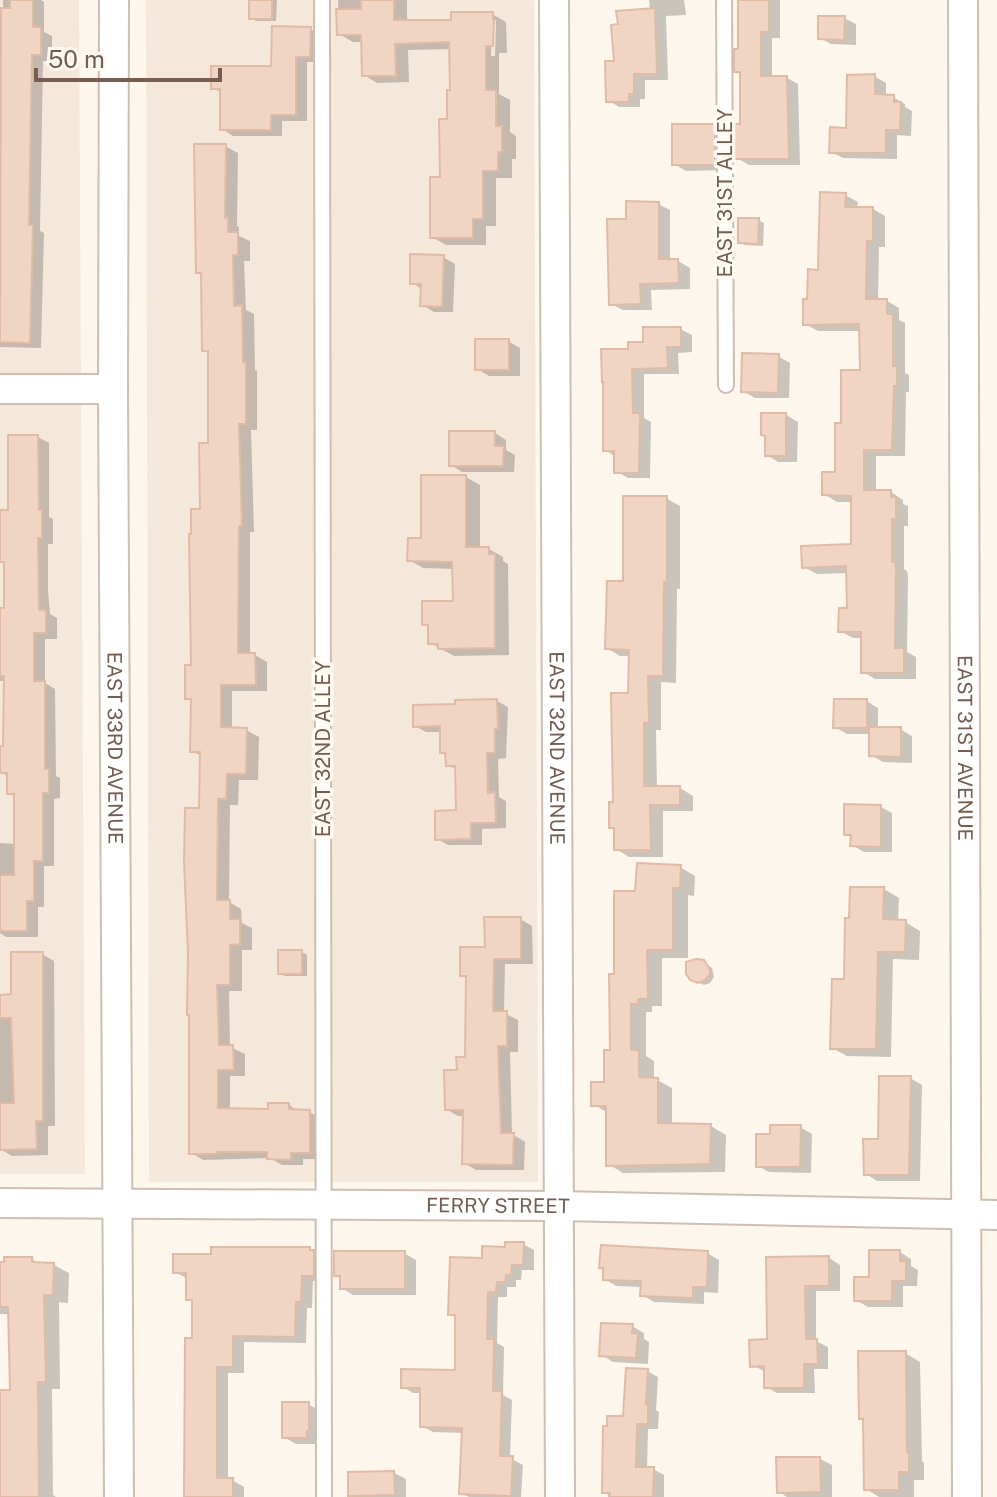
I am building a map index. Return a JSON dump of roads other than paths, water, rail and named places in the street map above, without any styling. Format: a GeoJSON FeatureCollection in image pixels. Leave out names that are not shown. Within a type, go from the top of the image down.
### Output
{"type":"FeatureCollection","features":[{"type":"Feature","properties":{"kind":"street","name":"EAST 33RD AVENUE"},"geometry":{"type":"LineString","coordinates":[[114,0],[119,1497]]}},
{"type":"Feature","properties":{"kind":"street","name":"EAST 32ND AVENUE"},"geometry":{"type":"LineString","coordinates":[[554,0],[560,1497]]}},
{"type":"Feature","properties":{"kind":"street","name":"EAST 31ST AVENUE"},"geometry":{"type":"LineString","coordinates":[[963,0],[967,1497]]}},
{"type":"Feature","properties":{"kind":"street"},"geometry":{"type":"LineString","coordinates":[[0,389],[113,389]]}},
{"type":"Feature","properties":{"kind":"street","name":"FERRY STREET"},"geometry":{"type":"LineString","coordinates":[[0,1203],[558,1206],[997,1215]]}},
{"type":"Feature","properties":{"kind":"lane","name":"EAST 32ND ALLEY"},"geometry":{"type":"LineString","coordinates":[[322,0],[324,1497]]}},
{"type":"Feature","properties":{"kind":"lane","name":"EAST 31ST ALLEY"},"geometry":{"type":"LineString","coordinates":[[724,0],[726,385]]}}]}
